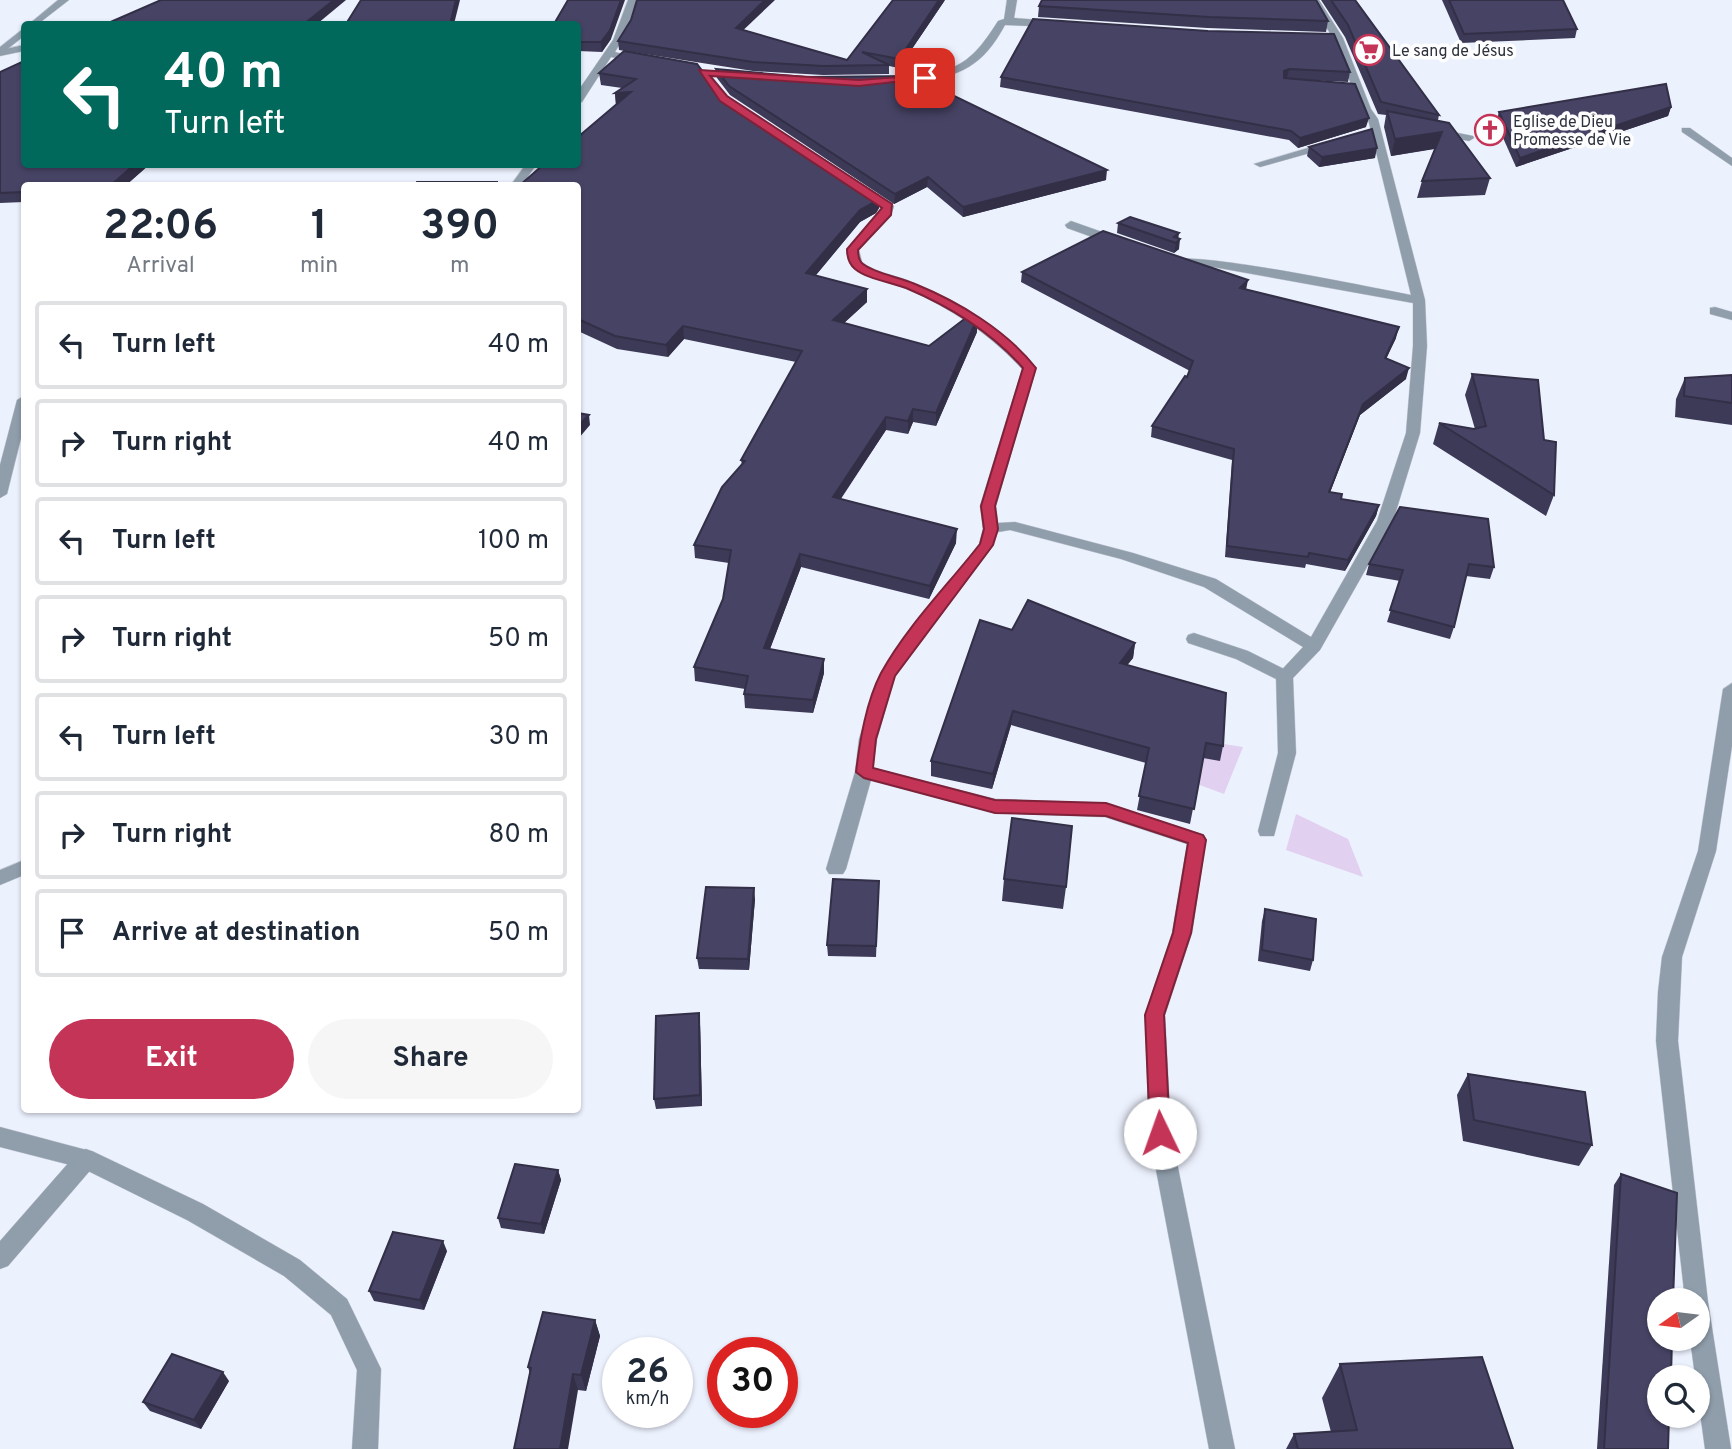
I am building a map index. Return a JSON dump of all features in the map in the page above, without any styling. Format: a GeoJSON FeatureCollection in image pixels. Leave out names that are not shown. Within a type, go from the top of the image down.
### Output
{"type":"FeatureCollection","features":[{"type":"Feature","properties":{"kind":"street"},"geometry":{"type":"LineString","coordinates":[[37,21],[64,0]]}},
{"type":"Feature","properties":{"kind":"street"},"geometry":{"type":"LineString","coordinates":[[581,94],[611,54],[631,15],[633,0]]}},
{"type":"Feature","properties":{"kind":"street"},"geometry":{"type":"LineString","coordinates":[[1009,21],[1013,0]]}},
{"type":"Feature","properties":{"kind":"street"},"geometry":{"type":"LineString","coordinates":[[1267,831],[1287,753],[1284,676],[1314,646],[1385,521],[1413,433],[1420,346],[1419,300],[1374,126],[1350,88],[1332,38],[1314,0]]}},
{"type":"Feature","properties":{"kind":"street"},"geometry":{"type":"LineString","coordinates":[[884,81],[940,76],[970,66],[993,41],[1001,23],[1009,21],[1070,25]]}},
{"type":"Feature","properties":{"kind":"street"},"geometry":{"type":"LineString","coordinates":[[0,53],[21,34]]}},
{"type":"Feature","properties":{"kind":"street"},"geometry":{"type":"LineString","coordinates":[[0,53],[21,49]]}},
{"type":"Feature","properties":{"kind":"street"},"geometry":{"type":"LineString","coordinates":[[611,54],[652,63]]}},
{"type":"Feature","properties":{"kind":"street"},"geometry":{"type":"LineString","coordinates":[[703,72],[723,99],[744,113]]}},
{"type":"Feature","properties":{"kind":"street"},"geometry":{"type":"LineString","coordinates":[[1421,128],[1469,138]]}},
{"type":"Feature","properties":{"kind":"street"},"geometry":{"type":"LineString","coordinates":[[1686,130],[1732,163]]}},
{"type":"Feature","properties":{"kind":"street"},"geometry":{"type":"LineString","coordinates":[[1260,164],[1341,141]]}},
{"type":"Feature","properties":{"kind":"street"},"geometry":{"type":"LineString","coordinates":[[518,182],[529,168]]}},
{"type":"Feature","properties":{"kind":"street"},"geometry":{"type":"LineString","coordinates":[[836,869],[864,772],[868,739],[887,676],[986,545],[991,529],[988,506],[1030,368],[1010,346],[970,317],[913,287],[859,267],[852,256],[853,249],[887,213],[888,206],[848,178]]}},
{"type":"Feature","properties":{"kind":"street"},"geometry":{"type":"LineString","coordinates":[[1071,225],[1133,247]]}},
{"type":"Feature","properties":{"kind":"street"},"geometry":{"type":"LineString","coordinates":[[1158,256],[1183,263],[1213,263],[1419,300]]}},
{"type":"Feature","properties":{"kind":"street"},"geometry":{"type":"LineString","coordinates":[[1714,311],[1732,316]]}},
{"type":"Feature","properties":{"kind":"street"},"geometry":{"type":"LineString","coordinates":[[0,494],[21,412]]}},
{"type":"Feature","properties":{"kind":"street"},"geometry":{"type":"LineString","coordinates":[[991,529],[1010,525],[1127,556],[1210,583],[1314,646]]}},
{"type":"Feature","properties":{"kind":"street"},"geometry":{"type":"LineString","coordinates":[[1194,639],[1242,655],[1284,676]]}},
{"type":"Feature","properties":{"kind":"street"},"geometry":{"type":"LineString","coordinates":[[1696,1288],[1667,1041],[1668,992],[1672,957],[1707,851],[1732,689]]}},
{"type":"Feature","properties":{"kind":"street"},"geometry":{"type":"LineString","coordinates":[[864,772],[995,806],[1106,810],[1197,840],[1182,933],[1155,1015],[1160,1133],[1222,1449]]}},
{"type":"Feature","properties":{"kind":"street"},"geometry":{"type":"LineString","coordinates":[[0,878],[21,868]]}},
{"type":"Feature","properties":{"kind":"street"},"geometry":{"type":"LineString","coordinates":[[0,1137],[86,1159],[195,1212],[292,1268],[339,1307],[369,1369],[365,1449]]}},
{"type":"Feature","properties":{"kind":"street"},"geometry":{"type":"LineString","coordinates":[[0,1258],[86,1159]]}},
{"type":"Feature","properties":{"kind":"street"},"geometry":{"type":"LineString","coordinates":[[1704,1351],[1718,1449]]}},
{"type":"Feature","properties":{"kind":"shaded area"},"geometry":{"type":"Polygon","coordinates":[[[1172,736],[1243,747],[1224,794],[1170,774],[1172,736]]]}},
{"type":"Feature","properties":{"kind":"shaded area"},"geometry":{"type":"Polygon","coordinates":[[[1296,814],[1348,839],[1363,877],[1286,850],[1296,814]]]}},
{"type":"Feature","properties":{"kind":"building"},"geometry":{"type":"Polygon","coordinates":[[[161,0],[334,0],[308,21],[113,21],[161,0]]]}},
{"type":"Feature","properties":{"kind":"building"},"geometry":{"type":"Polygon","coordinates":[[[361,0],[456,0],[451,21],[348,21],[361,0]]]}},
{"type":"Feature","properties":{"kind":"building"},"geometry":{"type":"Polygon","coordinates":[[[568,0],[621,0],[610,30],[601,42],[581,42],[581,21],[556,21],[568,0]]]}},
{"type":"Feature","properties":{"kind":"building"},"geometry":{"type":"Polygon","coordinates":[[[637,0],[765,0],[736,28],[847,60],[893,0],[939,0],[899,59],[862,52],[889,65],[823,66],[753,62],[618,41],[631,20],[637,0]]]}},
{"type":"Feature","properties":{"kind":"building"},"geometry":{"type":"Polygon","coordinates":[[[1042,0],[1316,0],[1328,21],[1209,17],[1039,6],[1042,0]]]}},
{"type":"Feature","properties":{"kind":"building"},"geometry":{"type":"Polygon","coordinates":[[[1331,0],[1355,0],[1439,115],[1381,102],[1348,25],[1331,0]]]}},
{"type":"Feature","properties":{"kind":"building"},"geometry":{"type":"Polygon","coordinates":[[[1449,0],[1563,0],[1577,29],[1464,34],[1449,0]]]}},
{"type":"Feature","properties":{"kind":"building"},"geometry":{"type":"Polygon","coordinates":[[[1033,19],[1208,31],[1334,34],[1350,72],[1289,69],[1284,71],[1284,78],[1355,84],[1369,118],[1300,138],[1291,131],[1001,77],[1033,19]]]}},
{"type":"Feature","properties":{"kind":"building"},"geometry":{"type":"Polygon","coordinates":[[[624,51],[697,64],[718,92],[879,196],[876,201],[860,210],[806,273],[867,289],[833,320],[929,346],[971,314],[977,319],[936,413],[913,409],[908,421],[886,417],[833,497],[957,529],[930,586],[800,554],[764,648],[824,659],[813,700],[744,694],[748,676],[694,667],[723,599],[731,550],[694,545],[722,487],[745,461],[741,460],[802,351],[683,326],[666,345],[615,336],[581,320],[581,182],[524,182],[539,168],[581,168],[581,134],[631,92],[615,93],[636,79],[599,73],[624,51]]]}},
{"type":"Feature","properties":{"kind":"building"},"geometry":{"type":"Polygon","coordinates":[[[21,62],[21,168],[130,168],[115,182],[21,182],[21,192],[0,193],[0,72],[21,62]]]}},
{"type":"Feature","properties":{"kind":"building"},"geometry":{"type":"Polygon","coordinates":[[[716,69],[805,77],[913,76],[1107,170],[963,207],[928,177],[895,194],[729,86],[716,69]]]}},
{"type":"Feature","properties":{"kind":"building"},"geometry":{"type":"Polygon","coordinates":[[[1666,84],[1671,107],[1520,158],[1499,112],[1666,84]]]}},
{"type":"Feature","properties":{"kind":"building"},"geometry":{"type":"Polygon","coordinates":[[[1387,111],[1449,123],[1490,178],[1422,181],[1442,132],[1395,139],[1387,111]]]}},
{"type":"Feature","properties":{"kind":"building"},"geometry":{"type":"Polygon","coordinates":[[[1372,129],[1377,148],[1322,157],[1309,147],[1372,129]]]}},
{"type":"Feature","properties":{"kind":"building"},"geometry":{"type":"Polygon","coordinates":[[[1130,217],[1179,233],[1174,237],[1180,239],[1176,243],[1118,223],[1130,217]]]}},
{"type":"Feature","properties":{"kind":"building"},"geometry":{"type":"Polygon","coordinates":[[[1103,231],[1248,280],[1240,288],[1399,327],[1385,358],[1409,368],[1363,404],[1329,492],[1342,494],[1341,499],[1379,505],[1348,560],[1309,553],[1308,557],[1227,546],[1234,449],[1152,426],[1185,376],[1187,377],[1193,361],[1022,272],[1103,231]]]}},
{"type":"Feature","properties":{"kind":"building"},"geometry":{"type":"Polygon","coordinates":[[[1472,374],[1538,380],[1544,440],[1556,442],[1554,495],[1439,423],[1474,429],[1486,426],[1472,374]]]}},
{"type":"Feature","properties":{"kind":"building"},"geometry":{"type":"Polygon","coordinates":[[[1732,375],[1732,403],[1684,396],[1685,378],[1732,375]]]}},
{"type":"Feature","properties":{"kind":"building"},"geometry":{"type":"Polygon","coordinates":[[[581,414],[589,415],[581,423],[581,414]]]}},
{"type":"Feature","properties":{"kind":"building"},"geometry":{"type":"Polygon","coordinates":[[[1400,507],[1488,519],[1494,567],[1469,564],[1454,627],[1390,610],[1403,570],[1369,564],[1400,507]]]}},
{"type":"Feature","properties":{"kind":"building"},"geometry":{"type":"Polygon","coordinates":[[[1028,600],[1135,643],[1120,663],[1226,693],[1223,746],[1206,743],[1194,809],[1139,796],[1149,748],[1013,711],[993,774],[931,761],[980,620],[1012,630],[1028,600]]]}},
{"type":"Feature","properties":{"kind":"building"},"geometry":{"type":"Polygon","coordinates":[[[1012,818],[1072,826],[1066,887],[1004,879],[1012,818]]]}},
{"type":"Feature","properties":{"kind":"building"},"geometry":{"type":"Polygon","coordinates":[[[833,879],[879,881],[876,946],[827,945],[833,879]]]}},
{"type":"Feature","properties":{"kind":"building"},"geometry":{"type":"Polygon","coordinates":[[[706,887],[754,888],[748,959],[697,958],[706,887]]]}},
{"type":"Feature","properties":{"kind":"building"},"geometry":{"type":"Polygon","coordinates":[[[1265,909],[1316,919],[1313,960],[1262,950],[1265,909]]]}},
{"type":"Feature","properties":{"kind":"building"},"geometry":{"type":"Polygon","coordinates":[[[699,1013],[700,1095],[654,1099],[656,1016],[699,1013]]]}},
{"type":"Feature","properties":{"kind":"building"},"geometry":{"type":"Polygon","coordinates":[[[1468,1074],[1585,1092],[1592,1145],[1474,1120],[1468,1074]]]}},
{"type":"Feature","properties":{"kind":"building"},"geometry":{"type":"Polygon","coordinates":[[[515,1164],[558,1170],[541,1224],[498,1218],[515,1164]]]}},
{"type":"Feature","properties":{"kind":"building"},"geometry":{"type":"Polygon","coordinates":[[[1621,1174],[1677,1193],[1673,1288],[1647,1288],[1647,1351],[1672,1351],[1671,1365],[1647,1365],[1647,1428],[1669,1428],[1668,1449],[1604,1449],[1621,1174]]]}},
{"type":"Feature","properties":{"kind":"building"},"geometry":{"type":"Polygon","coordinates":[[[393,1232],[443,1241],[420,1300],[369,1291],[393,1232]]]}},
{"type":"Feature","properties":{"kind":"building"},"geometry":{"type":"Polygon","coordinates":[[[543,1312],[595,1320],[581,1375],[573,1374],[560,1449],[514,1449],[531,1368],[528,1367],[543,1312]]]}},
{"type":"Feature","properties":{"kind":"building"},"geometry":{"type":"Polygon","coordinates":[[[172,1354],[223,1372],[194,1420],[143,1402],[172,1354]]]}},
{"type":"Feature","properties":{"kind":"building"},"geometry":{"type":"Polygon","coordinates":[[[1482,1357],[1513,1449],[1298,1449],[1294,1434],[1357,1430],[1340,1364],[1482,1357]]]}},
{"type":"Feature","properties":{"kind":"place","name":"Le sang de Jésus"},"geometry":{"type":"Point","coordinates":[1369,50]}},
{"type":"Feature","properties":{"kind":"place","name":"Eglise de Dieu Promesse de Vie"},"geometry":{"type":"Point","coordinates":[1490,130]}},
{"type":"Feature","properties":{"kind":"route"},"geometry":{"type":"LineString","coordinates":[[925,78],[859,83],[729,76],[702,72],[723,99],[888,206],[887,213],[853,249],[852,256],[859,267],[913,287],[970,317],[1010,346],[1030,368],[1001,455],[988,506],[991,529],[986,545],[887,676],[868,739],[864,772],[995,806],[1106,810],[1197,840],[1182,933],[1155,1015],[1160,1133]]}}]}
